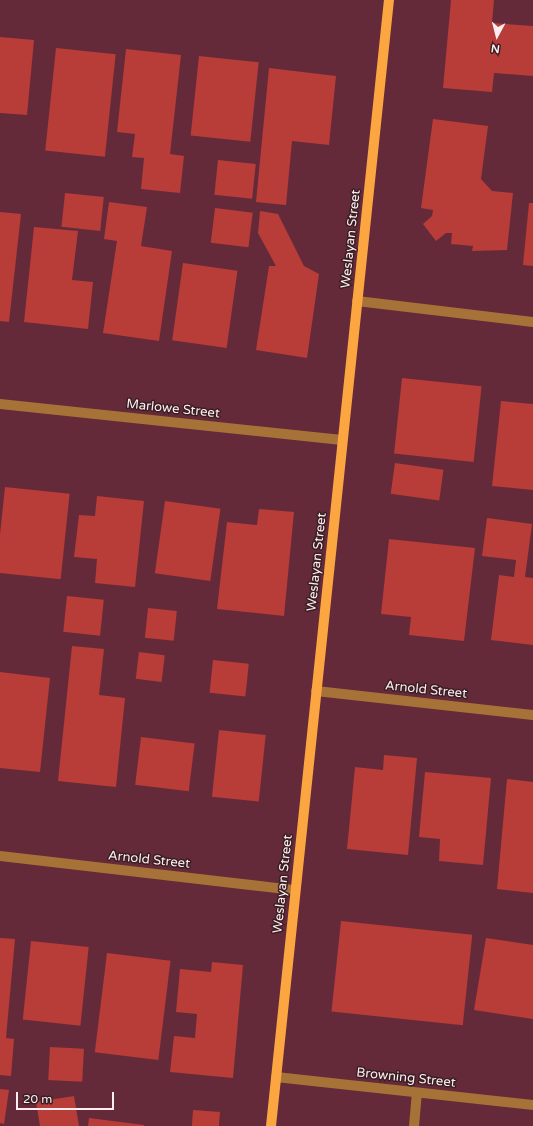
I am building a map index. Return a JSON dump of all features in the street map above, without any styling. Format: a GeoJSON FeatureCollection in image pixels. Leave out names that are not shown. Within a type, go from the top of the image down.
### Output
{"type":"FeatureCollection","features":[{"type":"Feature","properties":{"kind":"main road","name":"Weslayan Street"},"geometry":{"type":"LineString","coordinates":[[271,1126],[389,0]]}},
{"type":"Feature","properties":{"kind":"street"},"geometry":{"type":"LineString","coordinates":[[357,301],[533,322]]}},
{"type":"Feature","properties":{"kind":"street","name":"Marlowe Street"},"geometry":{"type":"LineString","coordinates":[[0,404],[342,440]]}},
{"type":"Feature","properties":{"kind":"street","name":"Arnold Street"},"geometry":{"type":"LineString","coordinates":[[316,691],[533,715]]}},
{"type":"Feature","properties":{"kind":"street","name":"Arnold Street"},"geometry":{"type":"LineString","coordinates":[[0,856],[295,890]]}},
{"type":"Feature","properties":{"kind":"street","name":"Browning Street"},"geometry":{"type":"LineString","coordinates":[[276,1077],[533,1105]]}},
{"type":"Feature","properties":{"kind":"street"},"geometry":{"type":"LineString","coordinates":[[414,1126],[417,1093]]}},
{"type":"Feature","properties":{"kind":"building"},"geometry":{"type":"Polygon","coordinates":[[[451,0],[494,0],[492,23],[533,26],[533,76],[494,73],[492,92],[443,88],[451,0]]]}},
{"type":"Feature","properties":{"kind":"building"},"geometry":{"type":"Polygon","coordinates":[[[0,37],[34,40],[27,115],[0,113],[0,37]]]}},
{"type":"Feature","properties":{"kind":"building"},"geometry":{"type":"Polygon","coordinates":[[[56,48],[116,54],[105,157],[45,150],[56,48]]]}},
{"type":"Feature","properties":{"kind":"building"},"geometry":{"type":"Polygon","coordinates":[[[126,49],[181,55],[170,154],[184,156],[180,193],[141,189],[144,158],[132,157],[135,134],[117,132],[126,49]]]}},
{"type":"Feature","properties":{"kind":"building"},"geometry":{"type":"Polygon","coordinates":[[[199,56],[259,62],[250,142],[191,136],[199,56]]]}},
{"type":"Feature","properties":{"kind":"building"},"geometry":{"type":"Polygon","coordinates":[[[269,68],[336,76],[329,145],[292,141],[286,205],[256,202],[269,68]]]}},
{"type":"Feature","properties":{"kind":"building"},"geometry":{"type":"Polygon","coordinates":[[[433,119],[488,126],[481,179],[492,191],[513,193],[507,250],[472,251],[473,246],[451,244],[452,233],[446,233],[436,241],[423,224],[432,216],[433,210],[421,208],[433,119]]]}},
{"type":"Feature","properties":{"kind":"building"},"geometry":{"type":"Polygon","coordinates":[[[218,160],[256,164],[252,199],[214,195],[218,160]]]}},
{"type":"Feature","properties":{"kind":"building"},"geometry":{"type":"Polygon","coordinates":[[[65,193],[104,197],[100,231],[61,227],[65,193]]]}},
{"type":"Feature","properties":{"kind":"building"},"geometry":{"type":"Polygon","coordinates":[[[109,202],[147,207],[141,246],[172,251],[159,341],[103,333],[117,241],[104,239],[109,202]]]}},
{"type":"Feature","properties":{"kind":"building"},"geometry":{"type":"Polygon","coordinates":[[[529,203],[533,203],[533,266],[523,265],[529,203]]]}},
{"type":"Feature","properties":{"kind":"building"},"geometry":{"type":"Polygon","coordinates":[[[215,208],[253,213],[248,247],[211,243],[215,208]]]}},
{"type":"Feature","properties":{"kind":"building"},"geometry":{"type":"Polygon","coordinates":[[[260,211],[278,214],[304,266],[319,274],[307,358],[256,350],[269,266],[276,266],[258,233],[260,211]]]}},
{"type":"Feature","properties":{"kind":"building"},"geometry":{"type":"Polygon","coordinates":[[[0,212],[21,214],[9,322],[0,321],[0,212]]]}},
{"type":"Feature","properties":{"kind":"building"},"geometry":{"type":"Polygon","coordinates":[[[34,227],[78,231],[72,280],[93,282],[88,329],[24,322],[34,227]]]}},
{"type":"Feature","properties":{"kind":"building"},"geometry":{"type":"Polygon","coordinates":[[[183,263],[237,271],[227,348],[172,340],[183,263]]]}},
{"type":"Feature","properties":{"kind":"building"},"geometry":{"type":"Polygon","coordinates":[[[402,378],[482,386],[474,462],[394,454],[402,378]]]}},
{"type":"Feature","properties":{"kind":"building"},"geometry":{"type":"Polygon","coordinates":[[[501,401],[533,404],[533,490],[492,486],[501,401]]]}},
{"type":"Feature","properties":{"kind":"building"},"geometry":{"type":"Polygon","coordinates":[[[395,463],[444,470],[439,501],[391,494],[395,463]]]}},
{"type":"Feature","properties":{"kind":"building"},"geometry":{"type":"Polygon","coordinates":[[[5,487],[70,494],[61,579],[0,573],[0,535],[5,487]]]}},
{"type":"Feature","properties":{"kind":"building"},"geometry":{"type":"Polygon","coordinates":[[[97,496],[144,501],[135,587],[95,583],[97,559],[74,557],[79,515],[95,516],[97,496]]]}},
{"type":"Feature","properties":{"kind":"building"},"geometry":{"type":"Polygon","coordinates":[[[165,501],[220,509],[210,581],[155,573],[165,501]]]}},
{"type":"Feature","properties":{"kind":"building"},"geometry":{"type":"Polygon","coordinates":[[[259,509],[294,512],[284,616],[217,609],[227,522],[257,525],[259,509]]]}},
{"type":"Feature","properties":{"kind":"building"},"geometry":{"type":"Polygon","coordinates":[[[487,518],[532,524],[525,577],[533,578],[533,645],[491,640],[499,575],[514,577],[516,560],[482,556],[487,518]]]}},
{"type":"Feature","properties":{"kind":"building"},"geometry":{"type":"Polygon","coordinates":[[[389,539],[475,548],[464,641],[409,635],[411,617],[381,614],[389,539]]]}},
{"type":"Feature","properties":{"kind":"building"},"geometry":{"type":"Polygon","coordinates":[[[67,596],[104,600],[100,636],[63,632],[67,596]]]}},
{"type":"Feature","properties":{"kind":"building"},"geometry":{"type":"Polygon","coordinates":[[[148,608],[177,611],[174,641],[145,638],[148,608]]]}},
{"type":"Feature","properties":{"kind":"building"},"geometry":{"type":"Polygon","coordinates":[[[72,646],[104,649],[99,695],[125,698],[116,787],[58,781],[72,646]]]}},
{"type":"Feature","properties":{"kind":"building"},"geometry":{"type":"Polygon","coordinates":[[[139,652],[165,655],[162,682],[136,679],[139,652]]]}},
{"type":"Feature","properties":{"kind":"building"},"geometry":{"type":"Polygon","coordinates":[[[213,660],[249,664],[245,697],[210,693],[213,660]]]}},
{"type":"Feature","properties":{"kind":"building"},"geometry":{"type":"Polygon","coordinates":[[[0,672],[50,678],[40,772],[0,768],[0,672]]]}},
{"type":"Feature","properties":{"kind":"building"},"geometry":{"type":"Polygon","coordinates":[[[219,730],[266,735],[259,802],[212,797],[219,730]]]}},
{"type":"Feature","properties":{"kind":"building"},"geometry":{"type":"Polygon","coordinates":[[[141,737],[195,744],[189,791],[135,785],[141,737]]]}},
{"type":"Feature","properties":{"kind":"building"},"geometry":{"type":"Polygon","coordinates":[[[384,755],[417,758],[408,855],[347,849],[355,767],[383,770],[384,755]]]}},
{"type":"Feature","properties":{"kind":"building"},"geometry":{"type":"Polygon","coordinates":[[[425,772],[491,778],[483,865],[439,861],[440,839],[419,837],[425,772]]]}},
{"type":"Feature","properties":{"kind":"building"},"geometry":{"type":"Polygon","coordinates":[[[507,779],[533,782],[533,893],[497,889],[507,779]]]}},
{"type":"Feature","properties":{"kind":"building"},"geometry":{"type":"Polygon","coordinates":[[[341,921],[472,935],[463,1025],[331,1012],[341,921]]]}},
{"type":"Feature","properties":{"kind":"building"},"geometry":{"type":"Polygon","coordinates":[[[0,938],[15,939],[6,1038],[14,1039],[11,1076],[0,1075],[0,938]]]}},
{"type":"Feature","properties":{"kind":"building"},"geometry":{"type":"Polygon","coordinates":[[[486,938],[533,945],[533,1019],[474,1010],[486,938]]]}},
{"type":"Feature","properties":{"kind":"building"},"geometry":{"type":"Polygon","coordinates":[[[31,941],[89,947],[80,1026],[23,1020],[31,941]]]}},
{"type":"Feature","properties":{"kind":"building"},"geometry":{"type":"Polygon","coordinates":[[[107,953],[171,961],[158,1060],[95,1052],[107,953]]]}},
{"type":"Feature","properties":{"kind":"building"},"geometry":{"type":"Polygon","coordinates":[[[212,962],[243,965],[233,1078],[170,1072],[174,1036],[195,1038],[197,1014],[176,1012],[180,969],[211,972],[212,962]]]}},
{"type":"Feature","properties":{"kind":"building"},"geometry":{"type":"Polygon","coordinates":[[[50,1047],[84,1049],[82,1082],[48,1080],[50,1047]]]}},
{"type":"Feature","properties":{"kind":"building"},"geometry":{"type":"Polygon","coordinates":[[[0,1089],[9,1090],[4,1124],[0,1123],[0,1089]]]}},
{"type":"Feature","properties":{"kind":"building"},"geometry":{"type":"Polygon","coordinates":[[[74,1096],[79,1126],[40,1126],[36,1102],[74,1096]]]}},
{"type":"Feature","properties":{"kind":"building"},"geometry":{"type":"Polygon","coordinates":[[[193,1110],[220,1112],[219,1126],[192,1126],[193,1110]]]}},
{"type":"Feature","properties":{"kind":"building"},"geometry":{"type":"Polygon","coordinates":[[[89,1118],[144,1125],[144,1126],[88,1126],[89,1118]]]}}]}
